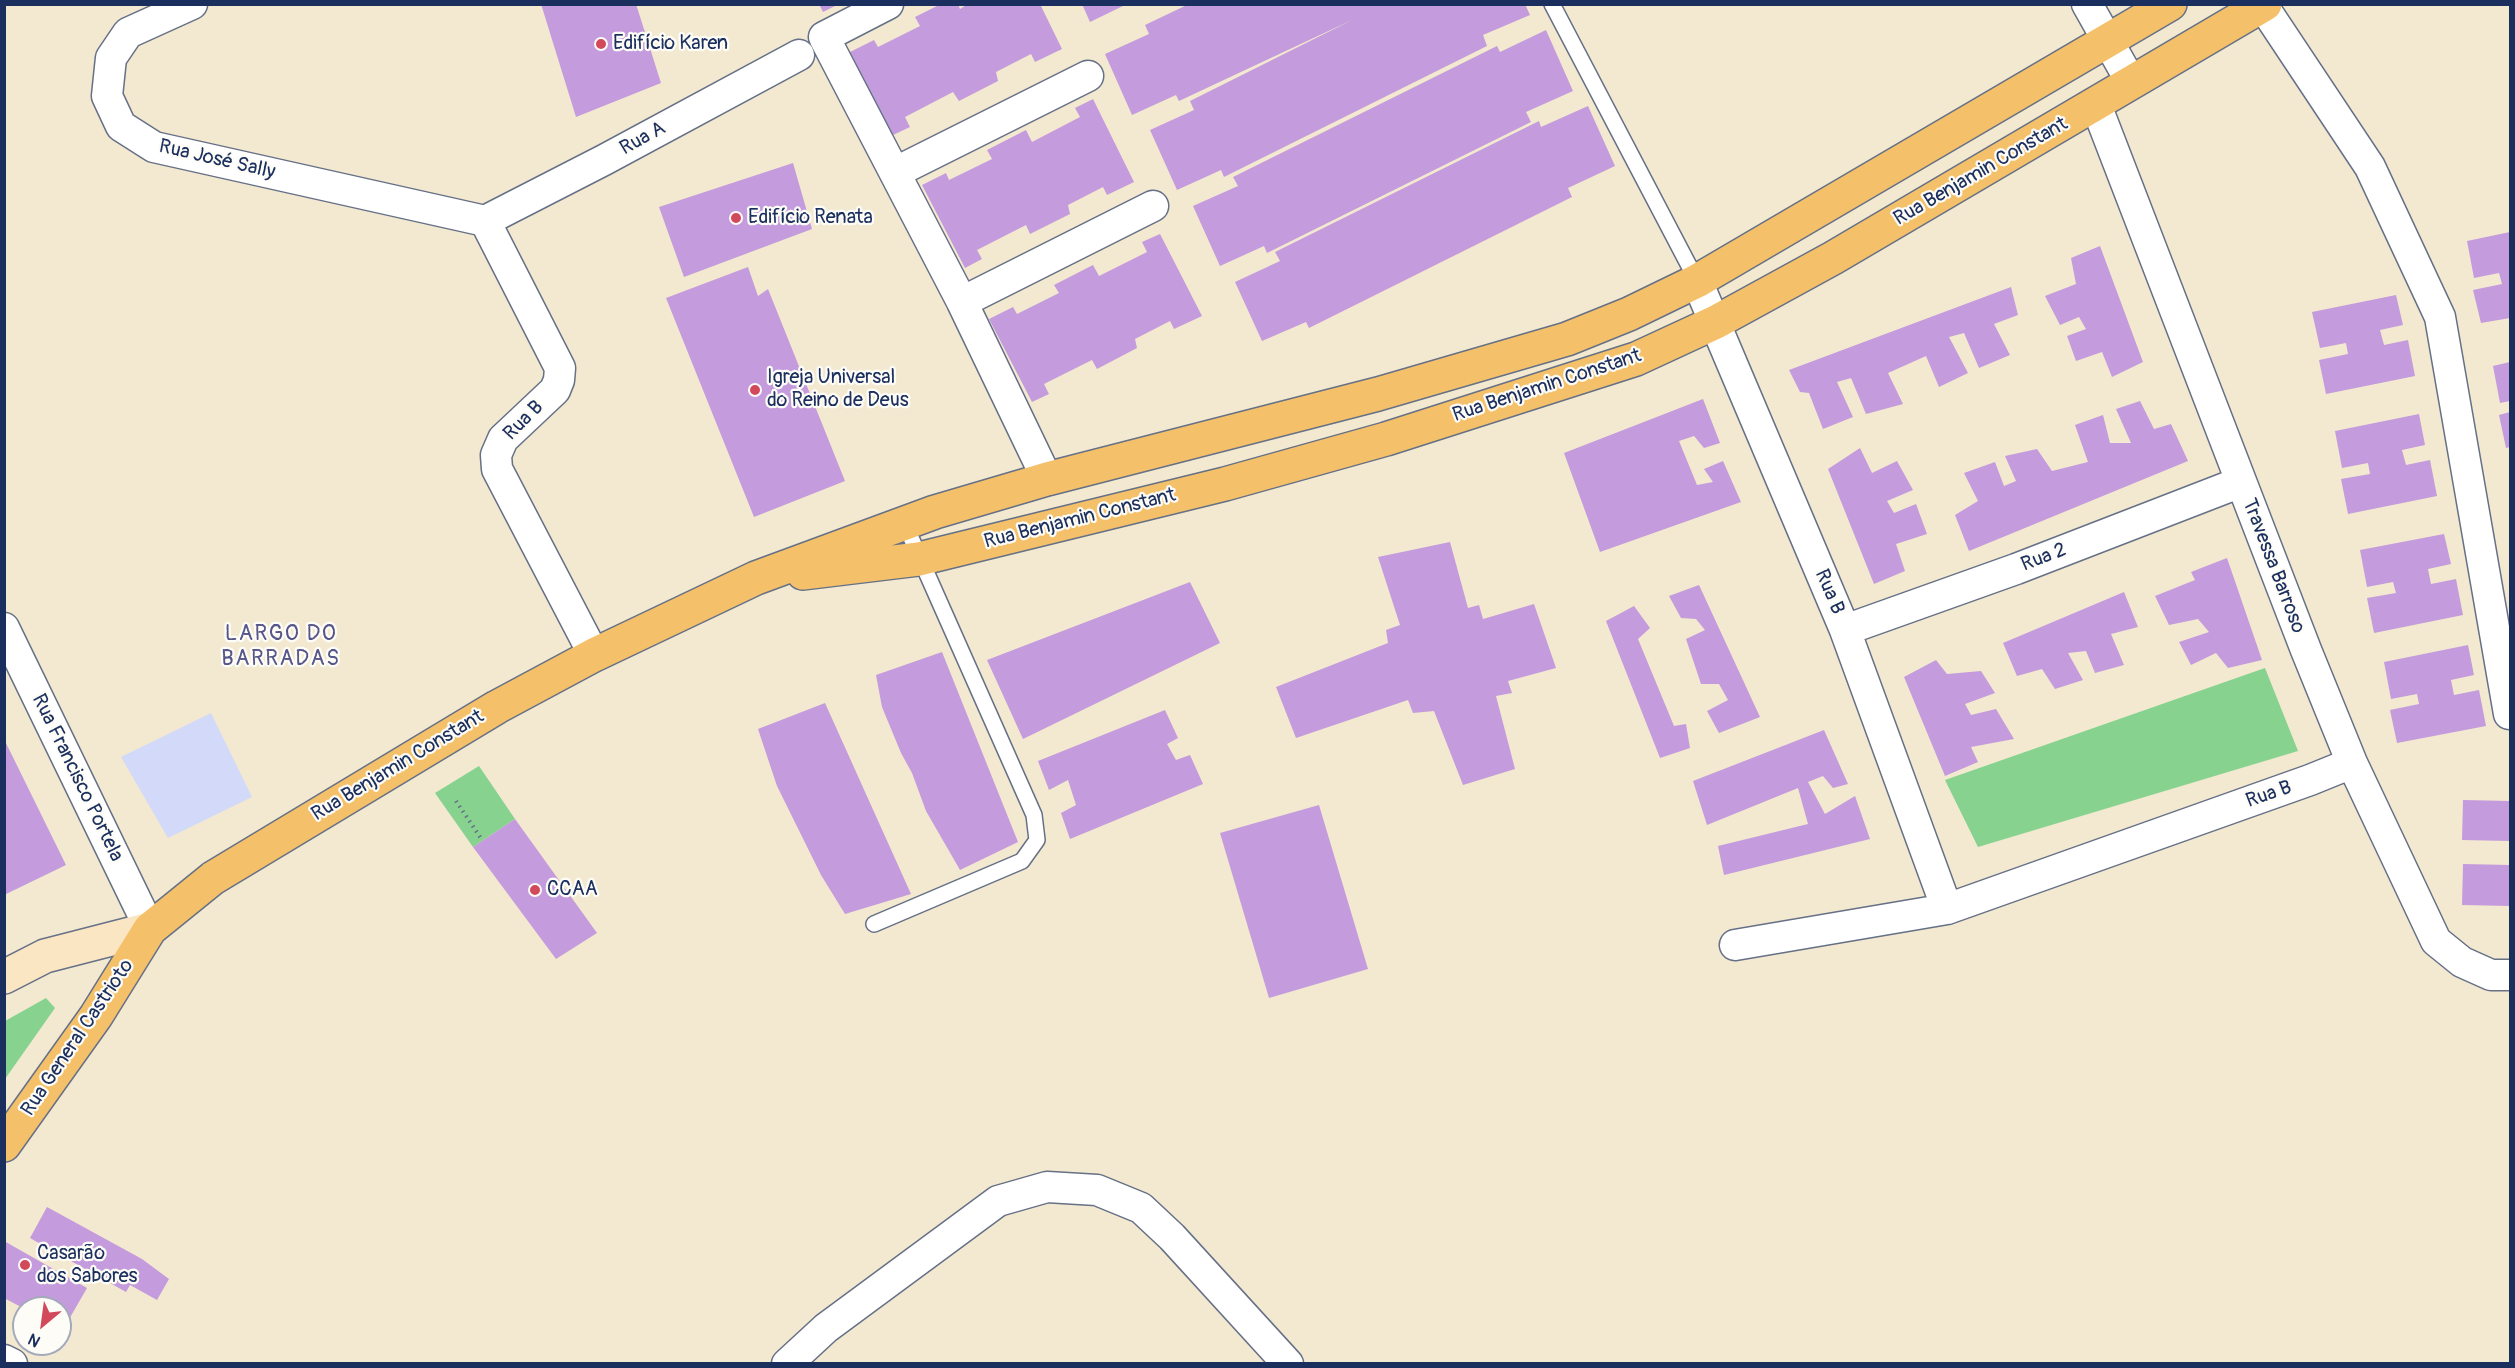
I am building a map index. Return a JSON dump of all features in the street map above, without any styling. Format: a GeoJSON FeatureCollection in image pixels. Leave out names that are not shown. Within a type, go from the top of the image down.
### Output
{"type":"FeatureCollection","features":[{"type":"Feature","properties":{"kind":"main road","name":"Rua Benjamin Constant"},"geometry":{"type":"LineString","coordinates":[[4,977],[45,956],[150,929],[213,878],[497,707],[594,655],[756,578],[904,522],[1047,479],[1378,394],[1567,339],[1629,314],[1697,281],[2169,4]]}},
{"type":"Feature","properties":{"kind":"main road","name":"Rua Benjamin Constant"},"geometry":{"type":"LineString","coordinates":[[756,578],[919,559],[1225,484],[1386,439],[1636,359],[1716,322],[1833,258],[2264,5]]}},
{"type":"Feature","properties":{"kind":"main road","name":"Rua General Castrioto"},"geometry":{"type":"LineString","coordinates":[[4,1146],[96,1016],[150,929]]}},
{"type":"Feature","properties":{"kind":"street","name":"Rua José Sally"},"geometry":{"type":"LineString","coordinates":[[192,4],[128,33],[111,58],[107,96],[120,126],[154,147],[485,221]]}},
{"type":"Feature","properties":{"kind":"street"},"geometry":{"type":"LineString","coordinates":[[888,4],[824,37],[962,302],[1047,479]]}},
{"type":"Feature","properties":{"kind":"street"},"geometry":{"type":"LineString","coordinates":[[2086,4],[2131,82]]}},
{"type":"Feature","properties":{"kind":"street"},"geometry":{"type":"LineString","coordinates":[[2264,5],[2370,167],[2440,317],[2509,714]]}},
{"type":"Feature","properties":{"kind":"street","name":"Rua A"},"geometry":{"type":"LineString","coordinates":[[485,221],[604,160],[798,55]]}},
{"type":"Feature","properties":{"kind":"street"},"geometry":{"type":"LineString","coordinates":[[896,172],[1088,76]]}},
{"type":"Feature","properties":{"kind":"street","name":"Travessa Barroso"},"geometry":{"type":"LineString","coordinates":[[2096,105],[2352,763],[2436,941],[2462,962],[2492,975],[2511,975]]}},
{"type":"Feature","properties":{"kind":"street"},"geometry":{"type":"LineString","coordinates":[[962,302],[1153,206]]}},
{"type":"Feature","properties":{"kind":"street","name":"Rua B"},"geometry":{"type":"LineString","coordinates":[[485,221],[560,368],[555,390],[503,439],[496,455],[497,469],[594,655]]}},
{"type":"Feature","properties":{"kind":"street","name":"Rua B"},"geometry":{"type":"LineString","coordinates":[[1697,281],[1845,630],[1947,909]]}},
{"type":"Feature","properties":{"kind":"street","name":"Rua 2"},"geometry":{"type":"LineString","coordinates":[[1845,630],[2241,482]]}},
{"type":"Feature","properties":{"kind":"street","name":"Rua Francisco Portela"},"geometry":{"type":"LineString","coordinates":[[4,628],[150,929]]}},
{"type":"Feature","properties":{"kind":"street","name":"Rua B"},"geometry":{"type":"LineString","coordinates":[[1736,945],[1947,909],[2352,763]]}},
{"type":"Feature","properties":{"kind":"street"},"geometry":{"type":"LineString","coordinates":[[787,1364],[826,1328],[998,1201],[1047,1186],[1097,1190],[1141,1208],[1172,1237],[1288,1364]]}},
{"type":"Feature","properties":{"kind":"street"},"geometry":{"type":"LineString","coordinates":[[4,1360],[12,1364]]}},
{"type":"Feature","properties":{"kind":"lane"},"geometry":{"type":"LineString","coordinates":[[1552,4],[1697,281]]}},
{"type":"Feature","properties":{"kind":"lane"},"geometry":{"type":"LineString","coordinates":[[874,924],[1022,861],[1037,840],[1034,815],[904,522]]}},
{"type":"Feature","properties":{"kind":"path"},"geometry":{"type":"LineString","coordinates":[[456,801],[482,840]]}},
{"type":"Feature","properties":{"kind":"shaded area"},"geometry":{"type":"Polygon","coordinates":[[[211,713],[252,797],[168,838],[121,757],[211,713]]]}},
{"type":"Feature","properties":{"kind":"green space"},"geometry":{"type":"Polygon","coordinates":[[[2265,668],[2298,751],[1978,847],[1945,780],[2265,668]]]}},
{"type":"Feature","properties":{"kind":"green space"},"geometry":{"type":"Polygon","coordinates":[[[479,766],[515,819],[473,847],[435,793],[479,766]]]}},
{"type":"Feature","properties":{"kind":"green space"},"geometry":{"type":"Polygon","coordinates":[[[46,998],[55,1008],[5,1079],[5,1021],[46,998]]]}},
{"type":"Feature","properties":{"kind":"building","name":"Edifício Karen"},"geometry":{"type":"Polygon","coordinates":[[[541,4],[636,4],[661,83],[576,117],[541,4]]]}},
{"type":"Feature","properties":{"kind":"building"},"geometry":{"type":"Polygon","coordinates":[[[819,4],[839,4],[823,12],[819,4]]]}},
{"type":"Feature","properties":{"kind":"building"},"geometry":{"type":"Polygon","coordinates":[[[941,4],[958,4],[960,9],[968,4],[1040,4],[1062,49],[1035,62],[1031,54],[996,72],[998,81],[959,101],[953,92],[905,117],[910,127],[893,135],[850,52],[874,40],[878,47],[920,26],[915,17],[941,4]]]}},
{"type":"Feature","properties":{"kind":"building"},"geometry":{"type":"Polygon","coordinates":[[[1082,4],[1127,4],[1090,22],[1082,4]]]}},
{"type":"Feature","properties":{"kind":"building"},"geometry":{"type":"Polygon","coordinates":[[[1189,4],[1525,4],[1530,15],[1483,35],[1487,46],[1224,177],[1221,170],[1177,190],[1150,130],[1194,110],[1190,101],[1352,20],[1179,101],[1176,95],[1132,115],[1105,54],[1149,34],[1145,25],[1189,4]]]}},
{"type":"Feature","properties":{"kind":"building"},"geometry":{"type":"Polygon","coordinates":[[[1546,30],[1573,91],[1526,112],[1531,122],[1267,253],[1264,246],[1220,266],[1193,206],[1238,186],[1233,177],[1497,46],[1500,52],[1546,30]]]}},
{"type":"Feature","properties":{"kind":"building"},"geometry":{"type":"Polygon","coordinates":[[[1093,99],[1134,182],[1107,195],[1103,187],[1068,205],[1070,214],[1030,234],[1026,225],[977,250],[982,259],[965,268],[922,185],[946,173],[949,180],[992,159],[987,150],[1026,130],[1032,142],[1080,117],[1075,108],[1093,99]]]}},
{"type":"Feature","properties":{"kind":"building"},"geometry":{"type":"Polygon","coordinates":[[[1588,106],[1615,166],[1568,188],[1572,197],[1309,328],[1306,322],[1262,341],[1235,282],[1280,261],[1275,252],[1539,121],[1541,127],[1588,106]]]}},
{"type":"Feature","properties":{"kind":"building","name":"Edifício Renata"},"geometry":{"type":"Polygon","coordinates":[[[793,163],[812,229],[684,277],[659,207],[793,163]]]}},
{"type":"Feature","properties":{"kind":"building"},"geometry":{"type":"Polygon","coordinates":[[[2510,232],[2510,318],[2481,323],[2473,290],[2502,284],[2499,273],[2474,278],[2467,241],[2510,232]]]}},
{"type":"Feature","properties":{"kind":"building"},"geometry":{"type":"Polygon","coordinates":[[[1160,234],[1202,316],[1174,329],[1170,321],[1135,339],[1137,348],[1097,369],[1092,360],[1044,384],[1049,394],[1032,402],[989,319],[1013,307],[1017,314],[1059,293],[1054,285],[1093,265],[1099,276],[1147,252],[1142,242],[1160,234]]]}},
{"type":"Feature","properties":{"kind":"building"},"geometry":{"type":"Polygon","coordinates":[[[2100,246],[2143,362],[2112,377],[2102,352],[2076,361],[2067,336],[2086,329],[2079,317],[2060,325],[2045,296],[2076,284],[2071,258],[2100,246]]]}},
{"type":"Feature","properties":{"kind":"building","name":"Igreja Universal do Reino de Deus"},"geometry":{"type":"Polygon","coordinates":[[[748,267],[758,296],[768,289],[845,481],[754,517],[666,298],[748,267]]]}},
{"type":"Feature","properties":{"kind":"building"},"geometry":{"type":"Polygon","coordinates":[[[2011,287],[2018,315],[1994,324],[2010,355],[1979,368],[1964,333],[1949,337],[1968,373],[1939,387],[1926,356],[1888,373],[1903,404],[1866,414],[1851,378],[1837,382],[1853,417],[1823,429],[1809,393],[1800,392],[1789,370],[2011,287]]]}},
{"type":"Feature","properties":{"kind":"building"},"geometry":{"type":"Polygon","coordinates":[[[2396,295],[2403,325],[2380,330],[2384,345],[2408,340],[2415,376],[2326,394],[2319,360],[2348,354],[2346,343],[2320,348],[2312,312],[2396,295]]]}},
{"type":"Feature","properties":{"kind":"building"},"geometry":{"type":"Polygon","coordinates":[[[2510,362],[2510,401],[2500,403],[2493,366],[2510,362]]]}},
{"type":"Feature","properties":{"kind":"building"},"geometry":{"type":"Polygon","coordinates":[[[1703,399],[1720,443],[1704,448],[1694,436],[1679,441],[1697,485],[1713,482],[1704,469],[1723,461],[1741,502],[1600,552],[1564,453],[1703,399]]]}},
{"type":"Feature","properties":{"kind":"building"},"geometry":{"type":"Polygon","coordinates":[[[2140,401],[2154,429],[2171,424],[2188,461],[1969,551],[1955,515],[1978,501],[1964,473],[1995,462],[2004,486],[2016,481],[2005,456],[2037,449],[2052,471],[2088,462],[2075,425],[2103,415],[2110,443],[2131,443],[2116,409],[2140,401]]]}},
{"type":"Feature","properties":{"kind":"building"},"geometry":{"type":"Polygon","coordinates":[[[2510,412],[2510,447],[2506,448],[2499,415],[2510,412]]]}},
{"type":"Feature","properties":{"kind":"building"},"geometry":{"type":"Polygon","coordinates":[[[2419,414],[2425,445],[2402,450],[2406,465],[2430,460],[2437,496],[2348,514],[2341,479],[2370,474],[2368,463],[2342,468],[2335,431],[2419,414]]]}},
{"type":"Feature","properties":{"kind":"building"},"geometry":{"type":"Polygon","coordinates":[[[1860,448],[1872,473],[1897,461],[1913,490],[1887,501],[1894,513],[1916,504],[1927,534],[1896,544],[1905,571],[1874,584],[1828,469],[1860,448]]]}},
{"type":"Feature","properties":{"kind":"building"},"geometry":{"type":"Polygon","coordinates":[[[2444,534],[2451,564],[2428,569],[2431,584],[2456,579],[2463,615],[2374,633],[2367,598],[2396,593],[2393,582],[2367,587],[2360,550],[2444,534]]]}},
{"type":"Feature","properties":{"kind":"building"},"geometry":{"type":"Polygon","coordinates":[[[1450,542],[1468,608],[1479,605],[1483,619],[1534,604],[1556,668],[1508,681],[1512,693],[1496,696],[1515,769],[1463,785],[1434,711],[1413,713],[1408,700],[1296,738],[1276,687],[1388,643],[1386,630],[1400,625],[1378,557],[1450,542]]]}},
{"type":"Feature","properties":{"kind":"building"},"geometry":{"type":"Polygon","coordinates":[[[2227,558],[2262,660],[2228,668],[2216,653],[2191,665],[2179,642],[2209,632],[2198,619],[2169,625],[2155,596],[2195,580],[2191,572],[2227,558]]]}},
{"type":"Feature","properties":{"kind":"building"},"geometry":{"type":"Polygon","coordinates":[[[1190,582],[1220,643],[1023,739],[987,660],[1190,582]]]}},
{"type":"Feature","properties":{"kind":"building"},"geometry":{"type":"Polygon","coordinates":[[[1699,585],[1760,717],[1719,733],[1707,711],[1728,700],[1719,684],[1701,684],[1686,639],[1705,630],[1696,619],[1681,618],[1669,596],[1699,585]]]}},
{"type":"Feature","properties":{"kind":"building"},"geometry":{"type":"Polygon","coordinates":[[[2124,592],[2138,627],[2111,634],[2124,665],[2095,673],[2086,651],[2068,653],[2083,680],[2055,689],[2042,669],[2017,676],[2003,643],[2124,592]]]}},
{"type":"Feature","properties":{"kind":"building"},"geometry":{"type":"Polygon","coordinates":[[[1634,606],[1650,628],[1638,639],[1674,726],[1686,724],[1690,748],[1660,758],[1606,621],[1634,606]]]}},
{"type":"Feature","properties":{"kind":"building"},"geometry":{"type":"Polygon","coordinates":[[[2468,645],[2474,675],[2451,680],[2454,695],[2479,690],[2486,726],[2397,743],[2390,710],[2419,704],[2417,694],[2391,699],[2384,662],[2468,645]]]}},
{"type":"Feature","properties":{"kind":"building"},"geometry":{"type":"Polygon","coordinates":[[[942,652],[1018,842],[960,870],[926,811],[912,773],[901,753],[882,707],[876,675],[942,652]]]}},
{"type":"Feature","properties":{"kind":"building"},"geometry":{"type":"Polygon","coordinates":[[[1936,660],[1947,674],[1981,671],[1995,693],[1965,704],[1971,715],[1996,709],[2014,739],[1971,747],[1978,762],[1945,776],[1904,677],[1936,660]]]}},
{"type":"Feature","properties":{"kind":"building"},"geometry":{"type":"Polygon","coordinates":[[[825,703],[911,894],[845,914],[821,875],[777,786],[758,729],[825,703]]]}},
{"type":"Feature","properties":{"kind":"building"},"geometry":{"type":"Polygon","coordinates":[[[1165,710],[1178,738],[1167,744],[1176,760],[1190,755],[1203,784],[1070,839],[1061,813],[1076,805],[1068,780],[1049,790],[1038,761],[1165,710]]]}},
{"type":"Feature","properties":{"kind":"building"},"geometry":{"type":"Polygon","coordinates":[[[1824,730],[1848,784],[1833,788],[1823,776],[1808,782],[1825,814],[1855,796],[1870,839],[1724,875],[1718,846],[1808,824],[1798,788],[1707,825],[1693,781],[1824,730]]]}},
{"type":"Feature","properties":{"kind":"building"},"geometry":{"type":"Polygon","coordinates":[[[4,739],[66,865],[4,895],[4,739]]]}},
{"type":"Feature","properties":{"kind":"building"},"geometry":{"type":"Polygon","coordinates":[[[2463,800],[2510,801],[2510,841],[2462,840],[2463,800]]]}},
{"type":"Feature","properties":{"kind":"building"},"geometry":{"type":"Polygon","coordinates":[[[1319,805],[1368,969],[1269,998],[1220,833],[1319,805]]]}},
{"type":"Feature","properties":{"kind":"building","name":"CCAA"},"geometry":{"type":"Polygon","coordinates":[[[515,819],[597,933],[556,959],[473,847],[515,819]]]}},
{"type":"Feature","properties":{"kind":"building"},"geometry":{"type":"Polygon","coordinates":[[[2463,864],[2510,865],[2510,906],[2462,905],[2463,864]]]}},
{"type":"Feature","properties":{"kind":"building"},"geometry":{"type":"Polygon","coordinates":[[[47,1207],[142,1259],[169,1279],[157,1300],[130,1285],[126,1292],[30,1238],[47,1207]]]}},
{"type":"Feature","properties":{"kind":"building","name":"Casarão dos Sabores"},"geometry":{"type":"Polygon","coordinates":[[[4,1241],[87,1288],[72,1314],[72,1296],[12,1296],[12,1302],[4,1298],[4,1241]]]}},
{"type":"Feature","properties":{"kind":"place","name":"Edifício Karen"},"geometry":{"type":"Point","coordinates":[601,44]}},
{"type":"Feature","properties":{"kind":"place","name":"Edifício Renata"},"geometry":{"type":"Point","coordinates":[736,218]}},
{"type":"Feature","properties":{"kind":"place","name":"Igreja Universal do Reino de Deus"},"geometry":{"type":"Point","coordinates":[755,390]}},
{"type":"Feature","properties":{"kind":"place","name":"CCAA"},"geometry":{"type":"Point","coordinates":[535,890]}},
{"type":"Feature","properties":{"kind":"place","name":"Casarão dos Sabores"},"geometry":{"type":"Point","coordinates":[25,1265]}},
{"type":"Feature","properties":{"kind":"district","name":"LARGO DO BARRADAS"},"geometry":{"type":"Point","coordinates":[281,646]}}]}
